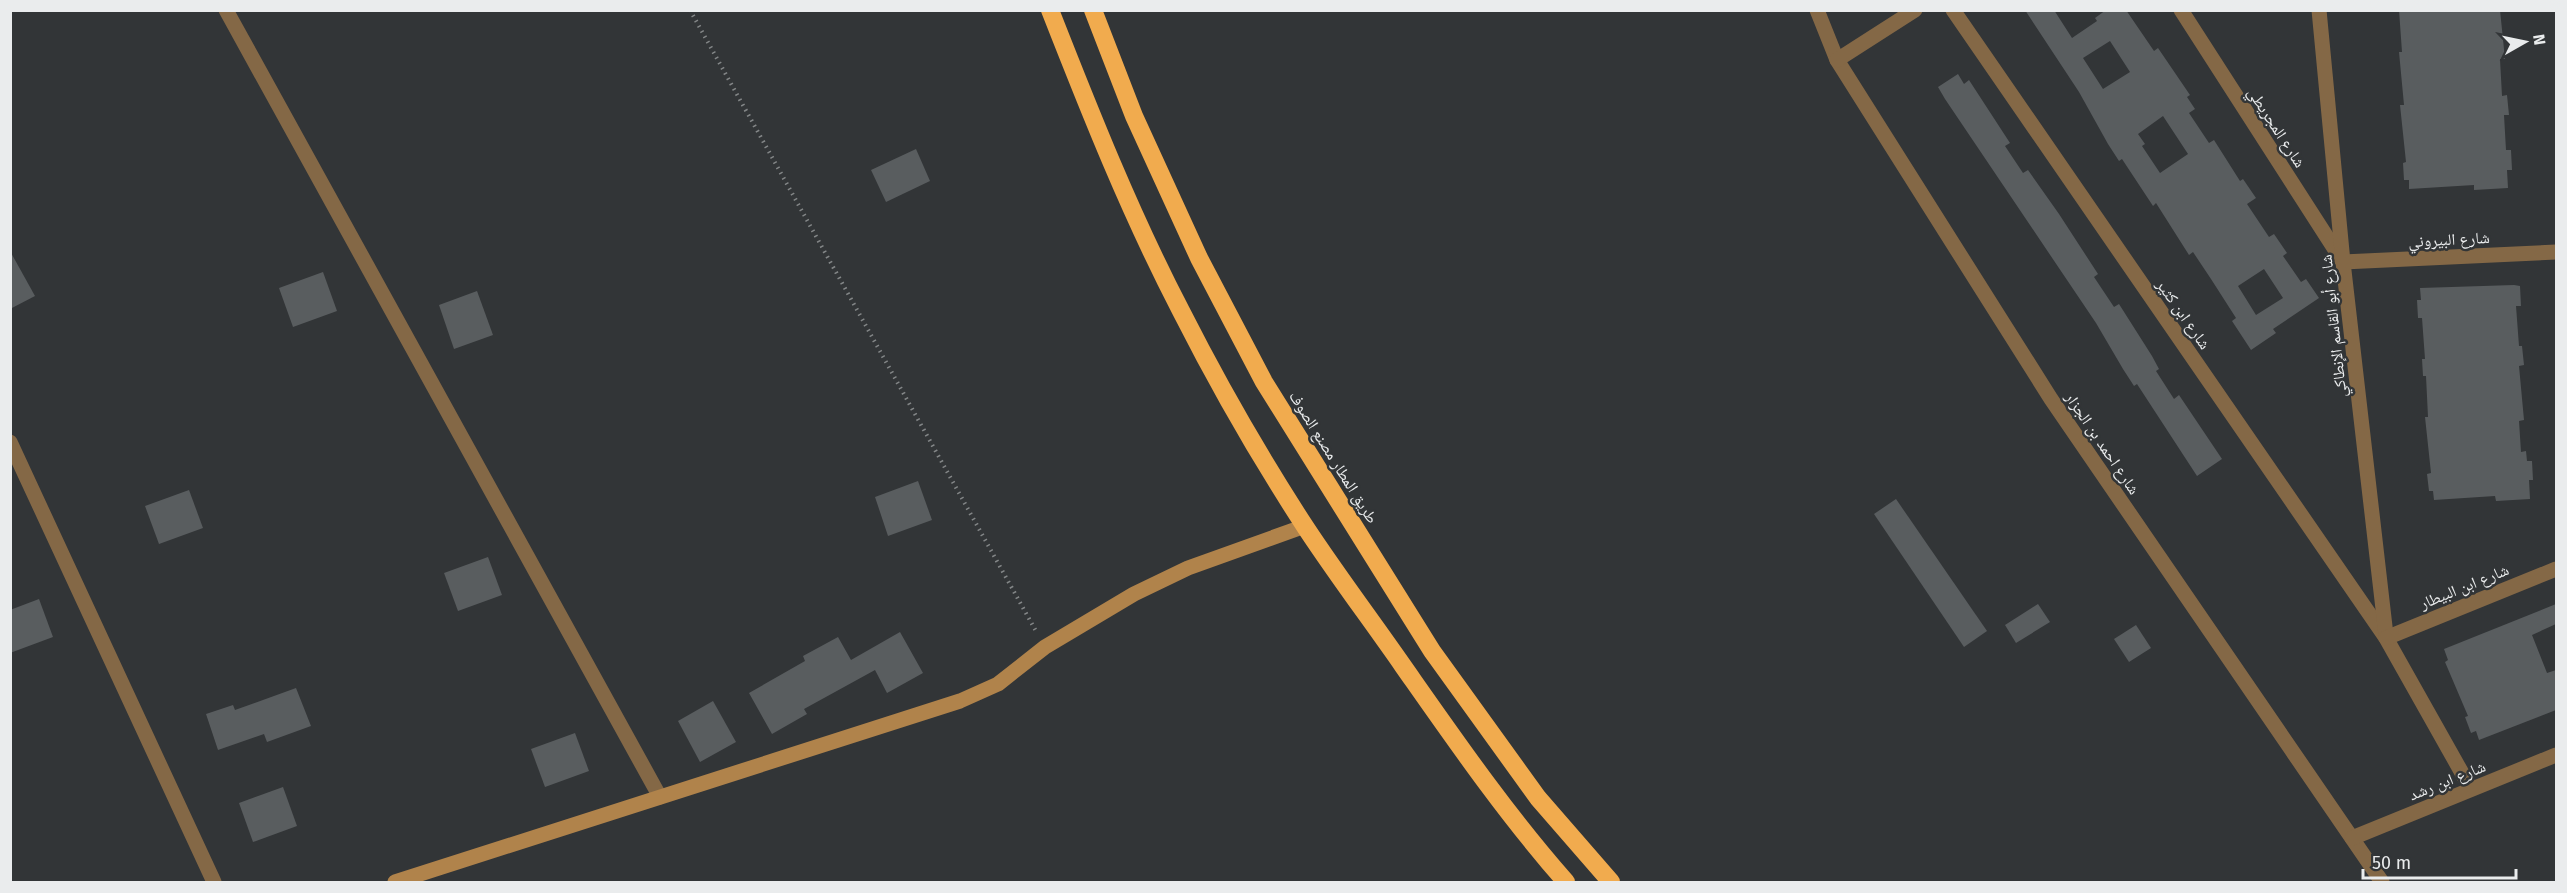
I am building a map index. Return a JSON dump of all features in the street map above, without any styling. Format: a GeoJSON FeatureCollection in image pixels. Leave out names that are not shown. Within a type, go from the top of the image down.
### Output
{"type":"FeatureCollection","features":[{"type":"Feature","properties":{"kind":"highway"},"geometry":{"type":"LineString","coordinates":[[1050,10],[1121,187],[1212,370],[1305,526],[1474,768],[1508,813],[1566,882]]}},
{"type":"Feature","properties":{"kind":"highway","name":"طريق المطار مصنع الصوف"},"geometry":{"type":"LineString","coordinates":[[1093,10],[1134,116],[1199,258],[1264,382],[1432,651],[1538,798],[1611,882]]}},
{"type":"Feature","properties":{"kind":"street"},"geometry":{"type":"LineString","coordinates":[[226,10],[660,797]]}},
{"type":"Feature","properties":{"kind":"street","name":"شارع احمد بن الجزار"},"geometry":{"type":"LineString","coordinates":[[1817,10],[1837,60],[2051,399],[2382,882]]}},
{"type":"Feature","properties":{"kind":"street"},"geometry":{"type":"LineString","coordinates":[[1837,60],[1915,10]]}},
{"type":"Feature","properties":{"kind":"street","name":"شارع ابن كثير"},"geometry":{"type":"LineString","coordinates":[[1953,10],[2386,638],[2471,789]]}},
{"type":"Feature","properties":{"kind":"street","name":"شارع المجريطي"},"geometry":{"type":"LineString","coordinates":[[2181,10],[2343,262]]}},
{"type":"Feature","properties":{"kind":"street","name":"شارع أبو القاسم الإنطاكي"},"geometry":{"type":"LineString","coordinates":[[2319,10],[2343,262],[2386,638]]}},
{"type":"Feature","properties":{"kind":"street","name":"شارع البيروني"},"geometry":{"type":"LineString","coordinates":[[2343,262],[2556,252]]}},
{"type":"Feature","properties":{"kind":"street"},"geometry":{"type":"LineString","coordinates":[[10,442],[214,882]]}},
{"type":"Feature","properties":{"kind":"street"},"geometry":{"type":"LineString","coordinates":[[395,882],[960,701],[998,684],[1045,646],[1098,614],[1188,568],[1305,526]]}},
{"type":"Feature","properties":{"kind":"street","name":"شارع ابن البيطار"},"geometry":{"type":"LineString","coordinates":[[2386,638],[2556,568]]}},
{"type":"Feature","properties":{"kind":"street","name":"شارع ابن رشد"},"geometry":{"type":"LineString","coordinates":[[2352,838],[2556,754]]}},
{"type":"Feature","properties":{"kind":"path"},"geometry":{"type":"LineString","coordinates":[[690,10],[1045,646]]}},
{"type":"Feature","properties":{"kind":"building"},"geometry":{"type":"Polygon","coordinates":[[[2025,10],[2054,10],[2072,38],[2097,21],[2095,18],[2106,10],[2126,10],[2154,51],[2158,48],[2190,95],[2187,97],[2195,109],[2189,113],[2209,143],[2214,140],[2240,181],[2243,179],[2256,198],[2247,204],[2269,237],[2274,234],[2287,253],[2283,256],[2301,282],[2306,279],[2319,298],[2273,329],[2276,333],[2251,350],[2232,321],[2236,318],[2193,252],[2189,255],[2156,203],[2153,206],[2122,159],[2119,161],[2079,92],[2025,10]],[[2110,41],[2083,58],[2103,89],[2130,72],[2110,41]],[[2163,116],[2138,134],[2145,144],[2142,146],[2160,173],[2188,154],[2163,116]],[[2264,269],[2238,286],[2256,315],[2283,298],[2264,269]]]}},
{"type":"Feature","properties":{"kind":"building"},"geometry":{"type":"Polygon","coordinates":[[[2399,10],[2500,10],[2505,59],[2500,59],[2502,96],[2507,95],[2509,115],[2504,115],[2506,150],[2511,150],[2512,170],[2507,170],[2508,188],[2474,190],[2474,185],[2409,189],[2409,180],[2404,180],[2403,163],[2406,162],[2400,105],[2404,105],[2399,52],[2402,52],[2399,10]]]}},
{"type":"Feature","properties":{"kind":"building"},"geometry":{"type":"Polygon","coordinates":[[[1958,74],[1964,84],[1969,80],[2010,143],[2005,146],[2023,173],[2028,170],[2059,214],[2098,274],[2094,277],[2114,307],[2119,304],[2152,356],[2159,369],[2156,371],[2174,399],[2179,395],[2222,459],[2197,476],[2137,384],[2134,386],[2096,323],[1945,99],[1938,87],[1958,74]]]}},
{"type":"Feature","properties":{"kind":"building"},"geometry":{"type":"Polygon","coordinates":[[[916,149],[930,181],[886,202],[871,170],[916,149]]]}},
{"type":"Feature","properties":{"kind":"building"},"geometry":{"type":"Polygon","coordinates":[[[10,251],[35,296],[10,309],[10,251]]]}},
{"type":"Feature","properties":{"kind":"building"},"geometry":{"type":"Polygon","coordinates":[[[323,272],[337,311],[293,327],[279,288],[323,272]]]}},
{"type":"Feature","properties":{"kind":"building"},"geometry":{"type":"Polygon","coordinates":[[[2520,286],[2521,306],[2516,306],[2519,346],[2522,346],[2524,365],[2519,366],[2524,420],[2519,421],[2521,452],[2526,451],[2527,461],[2532,461],[2533,480],[2529,480],[2530,499],[2496,501],[2495,496],[2434,500],[2433,491],[2429,491],[2427,474],[2431,473],[2425,417],[2428,417],[2426,376],[2423,376],[2422,359],[2425,359],[2422,318],[2418,318],[2417,300],[2421,300],[2420,288],[2520,286]]]}},
{"type":"Feature","properties":{"kind":"building"},"geometry":{"type":"Polygon","coordinates":[[[477,291],[493,335],[454,349],[439,305],[477,291]]]}},
{"type":"Feature","properties":{"kind":"building"},"geometry":{"type":"Polygon","coordinates":[[[918,481],[932,520],[888,536],[875,497],[918,481]]]}},
{"type":"Feature","properties":{"kind":"building"},"geometry":{"type":"Polygon","coordinates":[[[189,490],[203,528],[159,544],[145,506],[189,490]]]}},
{"type":"Feature","properties":{"kind":"building"},"geometry":{"type":"Polygon","coordinates":[[[1896,499],[1987,631],[1964,647],[1874,514],[1896,499]]]}},
{"type":"Feature","properties":{"kind":"building"},"geometry":{"type":"Polygon","coordinates":[[[488,557],[502,595],[458,611],[444,573],[488,557]]]}},
{"type":"Feature","properties":{"kind":"building"},"geometry":{"type":"Polygon","coordinates":[[[39,599],[53,637],[10,653],[10,610],[39,599]]]}},
{"type":"Feature","properties":{"kind":"building"},"geometry":{"type":"Polygon","coordinates":[[[2038,604],[2050,622],[2016,643],[2005,625],[2038,604]]]}},
{"type":"Feature","properties":{"kind":"building"},"geometry":{"type":"Polygon","coordinates":[[[2556,604],[2556,624],[2532,635],[2547,673],[2556,670],[2556,710],[2479,740],[2476,731],[2471,733],[2465,717],[2468,716],[2445,662],[2448,660],[2444,649],[2556,604]]]}},
{"type":"Feature","properties":{"kind":"building"},"geometry":{"type":"Polygon","coordinates":[[[2136,625],[2151,648],[2129,662],[2114,639],[2136,625]]]}},
{"type":"Feature","properties":{"kind":"building"},"geometry":{"type":"Polygon","coordinates":[[[900,632],[923,673],[887,693],[875,670],[804,709],[807,714],[772,734],[749,693],[805,661],[803,656],[838,637],[851,660],[900,632]]]}},
{"type":"Feature","properties":{"kind":"building"},"geometry":{"type":"Polygon","coordinates":[[[296,688],[311,726],[267,742],[264,734],[218,750],[206,714],[233,705],[235,710],[296,688]]]}},
{"type":"Feature","properties":{"kind":"building"},"geometry":{"type":"Polygon","coordinates":[[[713,701],[736,742],[700,762],[678,721],[713,701]]]}},
{"type":"Feature","properties":{"kind":"building"},"geometry":{"type":"Polygon","coordinates":[[[575,733],[589,771],[545,787],[531,749],[575,733]]]}},
{"type":"Feature","properties":{"kind":"building"},"geometry":{"type":"Polygon","coordinates":[[[283,787],[297,826],[253,842],[239,803],[283,787]]]}}]}
